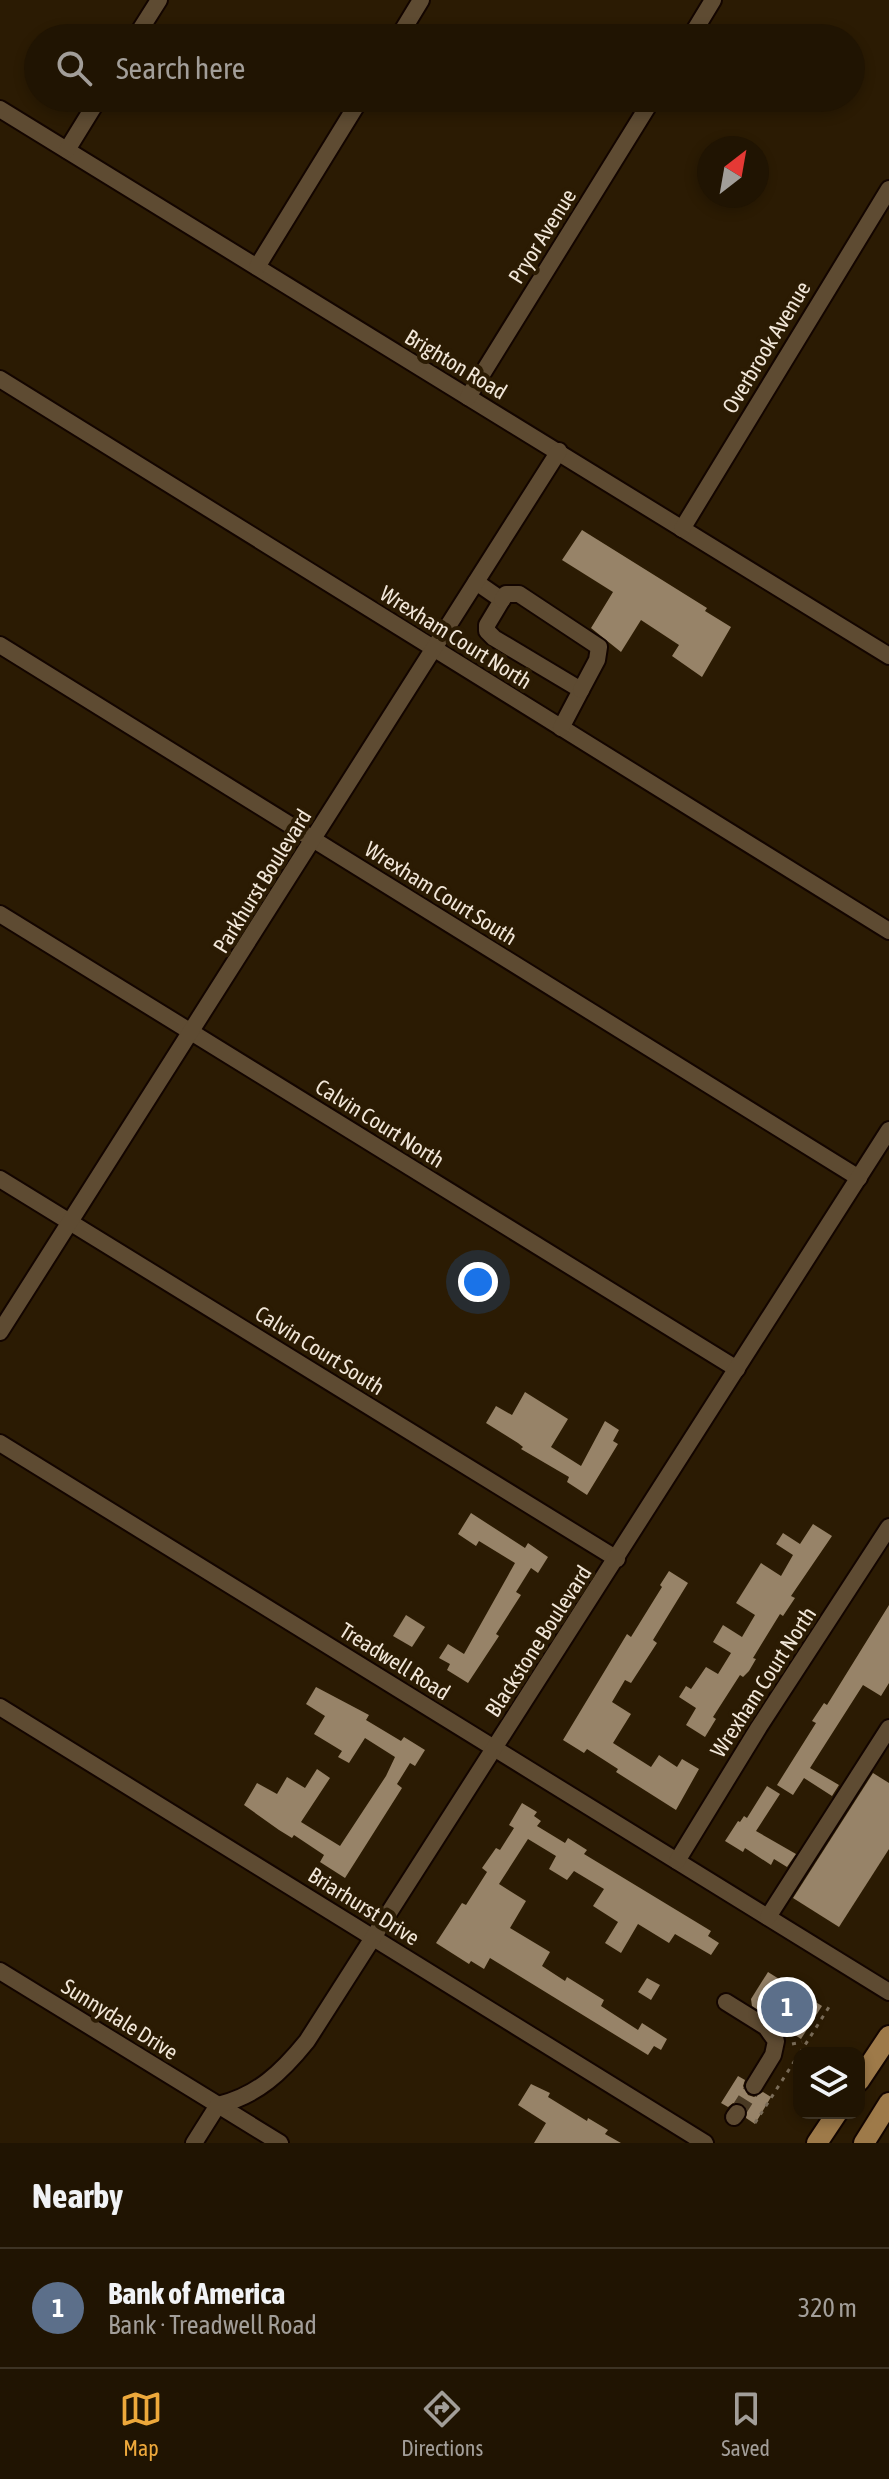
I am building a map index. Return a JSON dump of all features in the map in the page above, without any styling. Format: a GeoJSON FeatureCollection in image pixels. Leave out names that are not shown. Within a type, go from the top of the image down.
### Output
{"type":"FeatureCollection","features":[{"type":"Feature","properties":{"kind":"main road"},"geometry":{"type":"LineString","coordinates":[[865,2072],[889,2036]]}},
{"type":"Feature","properties":{"kind":"main road"},"geometry":{"type":"LineString","coordinates":[[864,2143],[889,2103]]}},
{"type":"Feature","properties":{"kind":"main road"},"geometry":{"type":"LineString","coordinates":[[817,2143],[833,2119]]}},
{"type":"Feature","properties":{"kind":"street"},"geometry":{"type":"LineString","coordinates":[[144,24],[159,0]]}},
{"type":"Feature","properties":{"kind":"street"},"geometry":{"type":"LineString","coordinates":[[406,24],[421,0]]}},
{"type":"Feature","properties":{"kind":"street"},"geometry":{"type":"LineString","coordinates":[[698,24],[713,0]]}},
{"type":"Feature","properties":{"kind":"street","name":"Brighton Road"},"geometry":{"type":"LineString","coordinates":[[0,109],[889,656]]}},
{"type":"Feature","properties":{"kind":"street"},"geometry":{"type":"LineString","coordinates":[[67,150],[90,112]]}},
{"type":"Feature","properties":{"kind":"street"},"geometry":{"type":"LineString","coordinates":[[257,267],[352,112]]}},
{"type":"Feature","properties":{"kind":"street","name":"Pryor Avenue"},"geometry":{"type":"LineString","coordinates":[[468,397],[644,112]]}},
{"type":"Feature","properties":{"kind":"street","name":"Overbrook Avenue"},"geometry":{"type":"LineString","coordinates":[[682,529],[889,189]]}},
{"type":"Feature","properties":{"kind":"street","name":"Wrexham Court North"},"geometry":{"type":"LineString","coordinates":[[0,379],[889,931]]}},
{"type":"Feature","properties":{"kind":"street","name":"Parkhurst Boulevard"},"geometry":{"type":"LineString","coordinates":[[0,1332],[559,451]]}},
{"type":"Feature","properties":{"kind":"street"},"geometry":{"type":"LineString","coordinates":[[476,582],[502,600]]}},
{"type":"Feature","properties":{"kind":"street"},"geometry":{"type":"LineString","coordinates":[[561,728],[597,660],[599,647],[519,594],[506,594],[487,625],[487,631],[581,690]]}},
{"type":"Feature","properties":{"kind":"street","name":"Wrexham Court South"},"geometry":{"type":"LineString","coordinates":[[0,645],[859,1178]]}},
{"type":"Feature","properties":{"kind":"street","name":"Calvin Court North"},"geometry":{"type":"LineString","coordinates":[[0,914],[737,1369]]}},
{"type":"Feature","properties":{"kind":"street","name":"Blackstone Boulevard"},"geometry":{"type":"LineString","coordinates":[[218,2105],[255,2092],[290,2062],[307,2041],[889,1130]]}},
{"type":"Feature","properties":{"kind":"street","name":"Calvin Court South"},"geometry":{"type":"LineString","coordinates":[[0,1179],[617,1559]]}},
{"type":"Feature","properties":{"kind":"street","name":"Treadwell Road"},"geometry":{"type":"LineString","coordinates":[[0,1443],[889,1992]]}},
{"type":"Feature","properties":{"kind":"street","name":"Wrexham Court North"},"geometry":{"type":"LineString","coordinates":[[677,1861],[759,1727],[889,1527]]}},
{"type":"Feature","properties":{"kind":"street","name":"Briarhurst Drive"},"geometry":{"type":"LineString","coordinates":[[0,1707],[705,2143]]}},
{"type":"Feature","properties":{"kind":"street"},"geometry":{"type":"LineString","coordinates":[[768,1917],[889,1728]]}},
{"type":"Feature","properties":{"kind":"street","name":"Sunnydale Drive"},"geometry":{"type":"LineString","coordinates":[[0,1971],[280,2143]]}},
{"type":"Feature","properties":{"kind":"street"},"geometry":{"type":"LineString","coordinates":[[726,2002],[766,2027],[776,2041],[773,2055],[754,2086]]}},
{"type":"Feature","properties":{"kind":"street"},"geometry":{"type":"LineString","coordinates":[[194,2143],[218,2105]]}},
{"type":"Feature","properties":{"kind":"path"},"geometry":{"type":"LineString","coordinates":[[802,2047],[829,2007]]}},
{"type":"Feature","properties":{"kind":"path"},"geometry":{"type":"LineString","coordinates":[[793,2058],[792,2043],[803,2043]]}},
{"type":"Feature","properties":{"kind":"path"},"geometry":{"type":"LineString","coordinates":[[755,2123],[793,2065]]}},
{"type":"Feature","properties":{"kind":"building"},"geometry":{"type":"Polygon","coordinates":[[[582,530],[707,608],[705,611],[731,627],[702,677],[672,656],[679,645],[641,620],[621,652],[591,628],[613,592],[562,560],[582,530]]]}},
{"type":"Feature","properties":{"kind":"building"},"geometry":{"type":"Polygon","coordinates":[[[525,1392],[568,1419],[551,1447],[581,1466],[605,1421],[619,1430],[613,1441],[618,1444],[587,1495],[567,1482],[569,1477],[521,1449],[523,1447],[518,1443],[486,1423],[496,1406],[512,1415],[525,1392]]]}},
{"type":"Feature","properties":{"kind":"building"},"geometry":{"type":"Polygon","coordinates":[[[471,1513],[525,1548],[528,1543],[548,1557],[538,1573],[531,1568],[516,1592],[521,1595],[496,1634],[499,1636],[468,1683],[447,1670],[450,1664],[439,1658],[448,1644],[464,1654],[515,1563],[479,1541],[476,1546],[458,1534],[471,1513]]]}},
{"type":"Feature","properties":{"kind":"building"},"geometry":{"type":"Polygon","coordinates":[[[813,1524],[832,1536],[791,1596],[795,1598],[783,1616],[780,1614],[753,1658],[756,1659],[749,1671],[743,1677],[740,1675],[713,1717],[716,1719],[705,1737],[686,1725],[696,1708],[679,1697],[686,1686],[691,1689],[706,1667],[718,1674],[731,1653],[713,1642],[723,1625],[742,1637],[755,1615],[736,1603],[761,1563],[781,1576],[793,1555],[776,1544],[783,1533],[800,1544],[813,1524]]]}},
{"type":"Feature","properties":{"kind":"building"},"geometry":{"type":"Polygon","coordinates":[[[669,1571],[688,1583],[653,1640],[657,1643],[631,1683],[625,1680],[612,1702],[631,1714],[613,1743],[651,1767],[659,1755],[677,1767],[682,1759],[699,1769],[676,1810],[616,1772],[618,1769],[587,1749],[584,1753],[563,1740],[627,1634],[631,1637],[669,1571]]]}},
{"type":"Feature","properties":{"kind":"building"},"geometry":{"type":"Polygon","coordinates":[[[889,1605],[889,1683],[881,1696],[863,1685],[810,1768],[839,1785],[832,1796],[804,1778],[793,1795],[777,1785],[816,1723],[812,1721],[824,1703],[827,1705],[889,1605]]]}},
{"type":"Feature","properties":{"kind":"building"},"geometry":{"type":"Polygon","coordinates":[[[406,1615],[425,1627],[412,1647],[393,1636],[406,1615]]]}},
{"type":"Feature","properties":{"kind":"building"},"geometry":{"type":"Polygon","coordinates":[[[316,1687],[369,1715],[366,1720],[401,1741],[404,1737],[425,1750],[415,1766],[410,1763],[397,1784],[402,1788],[345,1878],[320,1862],[324,1855],[294,1835],[292,1838],[279,1830],[244,1805],[257,1783],[277,1794],[287,1777],[305,1788],[317,1769],[330,1778],[301,1822],[340,1846],[386,1776],[395,1757],[365,1738],[349,1763],[338,1757],[342,1751],[314,1734],[325,1716],[306,1704],[316,1687]]]}},
{"type":"Feature","properties":{"kind":"building"},"geometry":{"type":"Polygon","coordinates":[[[873,1773],[889,1783],[889,1849],[839,1927],[793,1898],[873,1773]]]}},
{"type":"Feature","properties":{"kind":"building"},"geometry":{"type":"Polygon","coordinates":[[[767,1786],[780,1794],[756,1831],[796,1854],[787,1867],[774,1859],[771,1865],[745,1848],[743,1852],[725,1841],[738,1821],[744,1816],[747,1818],[767,1786]]]}},
{"type":"Feature","properties":{"kind":"building"},"geometry":{"type":"Polygon","coordinates":[[[522,1803],[537,1812],[534,1816],[541,1821],[537,1826],[565,1843],[568,1838],[587,1850],[584,1854],[711,1931],[708,1936],[719,1943],[711,1955],[675,1934],[669,1943],[638,1924],[621,1953],[605,1943],[618,1922],[593,1906],[604,1889],[574,1871],[567,1880],[549,1869],[556,1856],[528,1839],[499,1884],[526,1901],[510,1928],[550,1952],[542,1966],[604,2000],[601,2006],[638,2030],[642,2023],[667,2039],[661,2050],[654,2046],[648,2055],[490,1958],[484,1969],[471,1961],[469,1964],[436,1943],[487,1872],[482,1868],[496,1848],[500,1850],[514,1828],[509,1825],[522,1803]]]}},
{"type":"Feature","properties":{"kind":"building"},"geometry":{"type":"Polygon","coordinates":[[[768,1972],[822,2006],[801,2039],[752,2006],[751,1999],[768,1972]]]}},
{"type":"Feature","properties":{"kind":"building"},"geometry":{"type":"Polygon","coordinates":[[[647,1978],[660,1985],[651,2000],[638,1992],[647,1978]]]}},
{"type":"Feature","properties":{"kind":"building"},"geometry":{"type":"Polygon","coordinates":[[[738,2076],[745,2080],[743,2086],[748,2095],[754,2097],[763,2092],[771,2097],[755,2124],[746,2118],[747,2109],[743,2104],[733,2103],[728,2107],[721,2103],[738,2076]]]}},
{"type":"Feature","properties":{"kind":"building"},"geometry":{"type":"Polygon","coordinates":[[[531,2084],[550,2093],[548,2097],[587,2121],[588,2118],[608,2130],[605,2134],[621,2143],[534,2143],[546,2123],[518,2105],[531,2084]]]}},
{"type":"Feature","properties":{"kind":"tunnel"},"geometry":{"type":"LineString","coordinates":[[737,2113],[754,2086]]}},
{"type":"Feature","properties":{"kind":"place","name":"Bank of America"},"geometry":{"type":"Point","coordinates":[787,2007]}}]}
